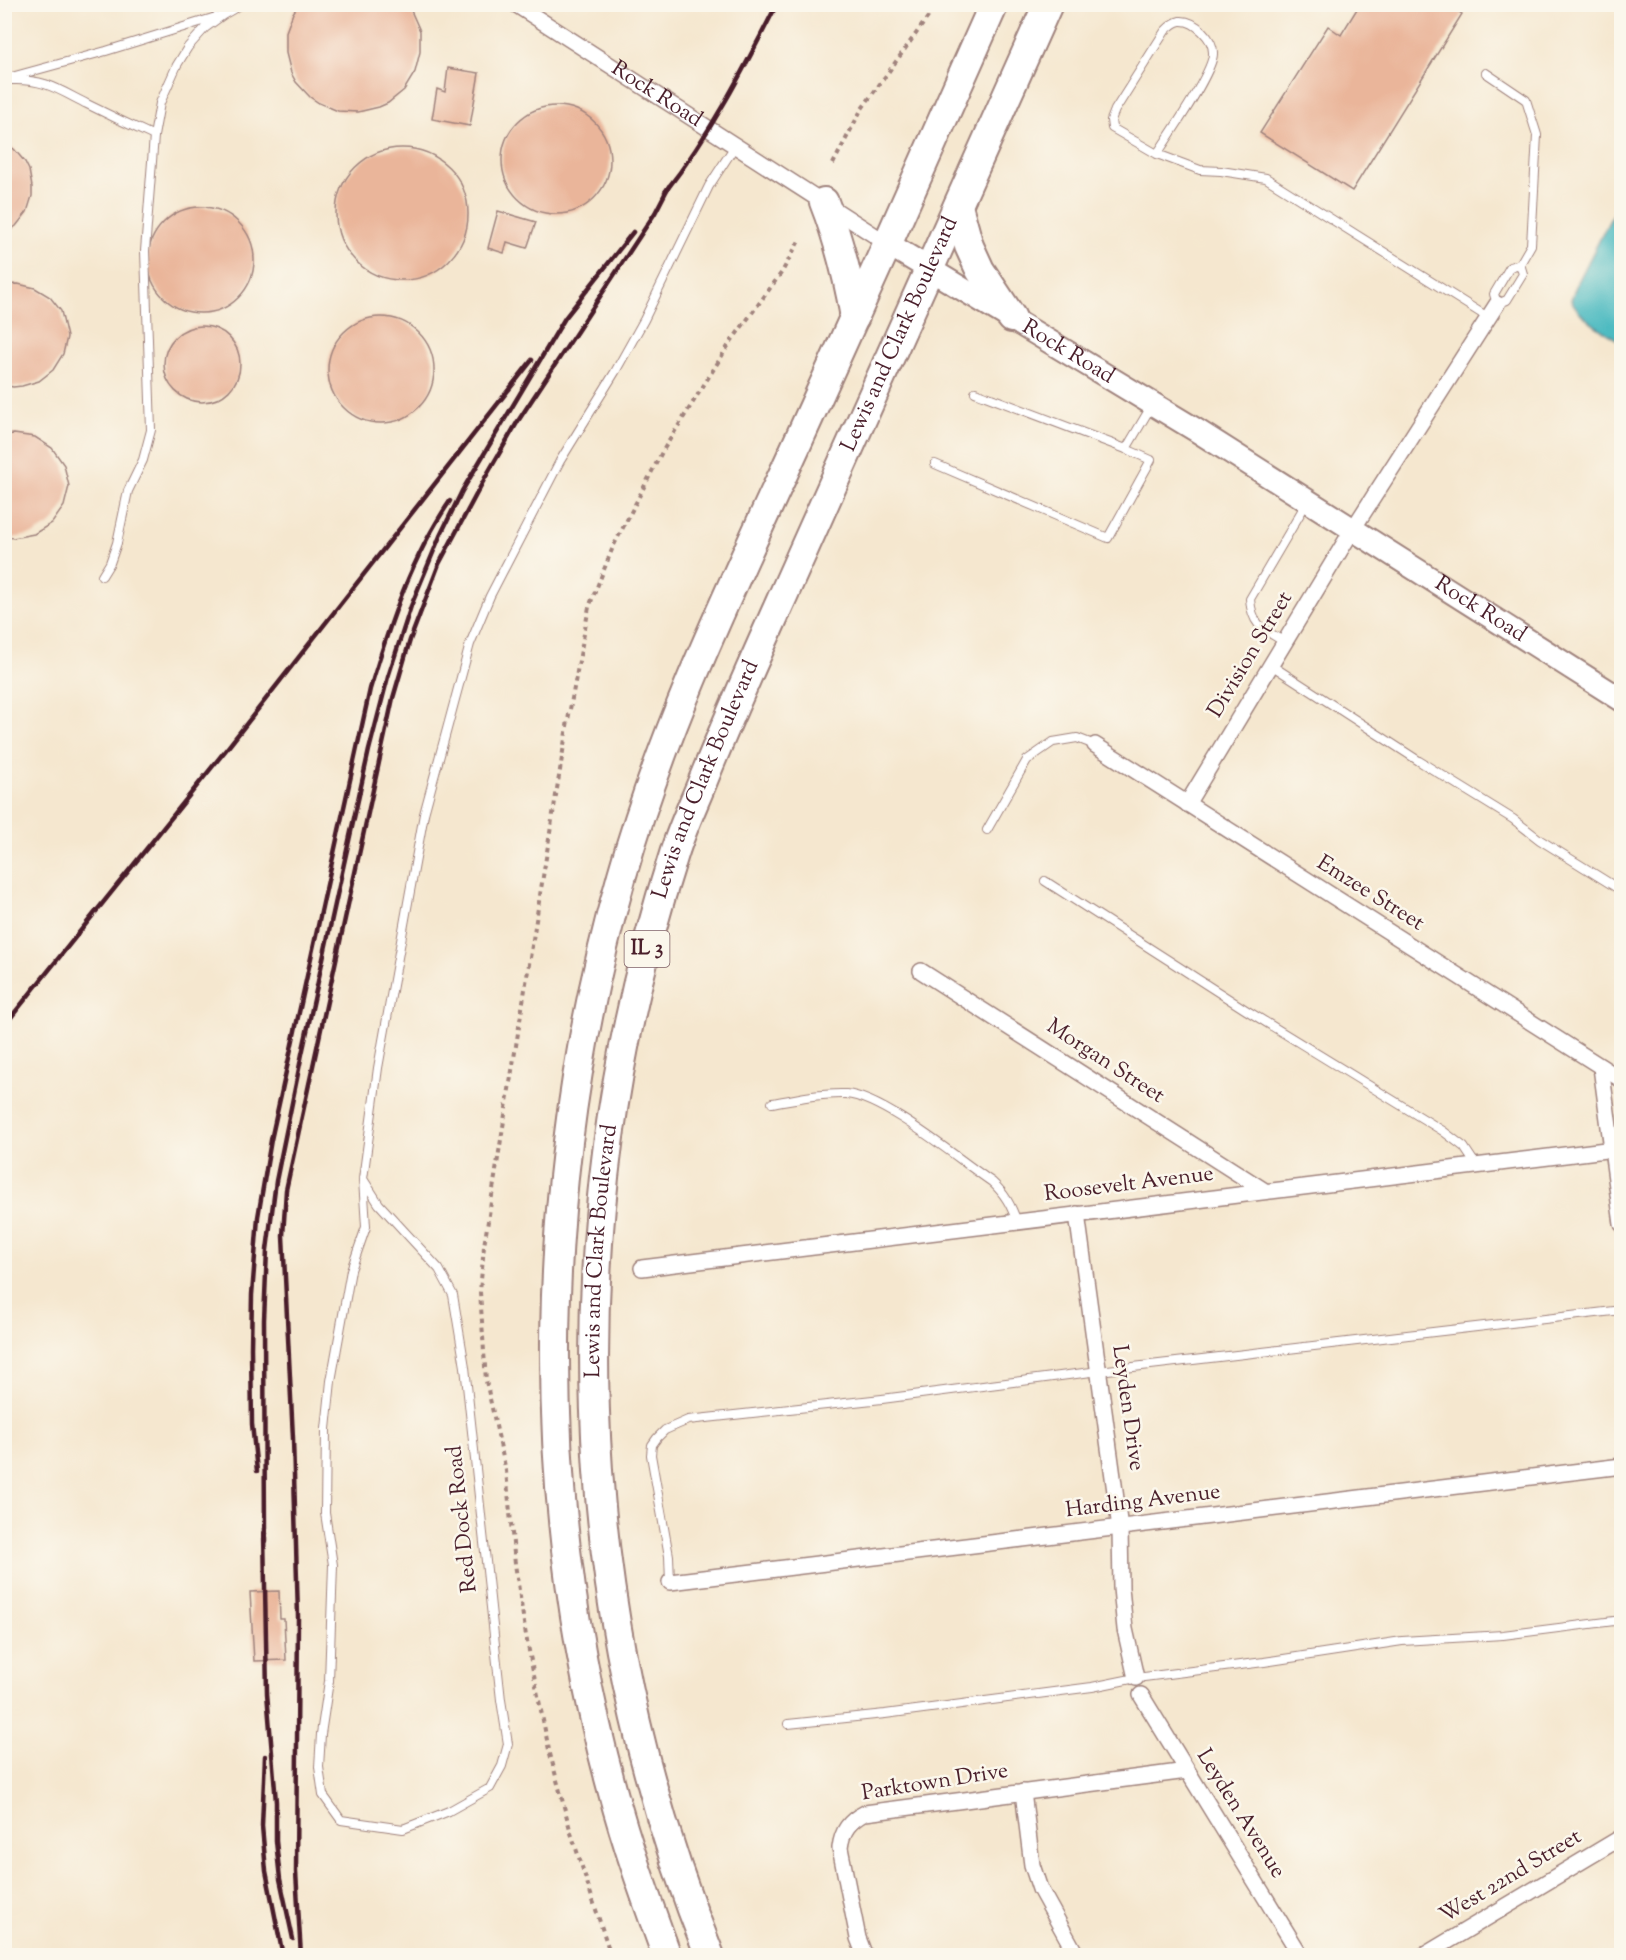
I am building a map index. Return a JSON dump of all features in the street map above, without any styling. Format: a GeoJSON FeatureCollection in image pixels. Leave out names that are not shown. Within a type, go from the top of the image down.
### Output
{"type":"FeatureCollection","features":[{"type":"Feature","properties":{"kind":"highway","name":"Lewis and Clark Boulevard"},"geometry":{"type":"LineString","coordinates":[[667,1956],[638,1875],[603,1754],[577,1630],[565,1540],[558,1460],[555,1374],[556,1273],[565,1170],[582,1047],[600,958],[623,872],[643,809],[692,678],[994,4]]}},
{"type":"Feature","properties":{"kind":"highway","name":"Lewis and Clark Boulevard"},"geometry":{"type":"LineString","coordinates":[[710,1956],[667,1835],[641,1744],[621,1651],[609,1577],[595,1435],[593,1344],[603,1184],[614,1104],[633,1005],[652,927],[675,850],[725,727],[1048,4]]}},
{"type":"Feature","properties":{"kind":"highway"},"geometry":{"type":"LineString","coordinates":[[824,202],[837,234],[855,317]]}},
{"type":"Feature","properties":{"kind":"highway"},"geometry":{"type":"LineString","coordinates":[[958,206],[976,262],[1012,318]]}},
{"type":"Feature","properties":{"kind":"main road","name":"Rock Road"},"geometry":{"type":"LineString","coordinates":[[888,244],[1153,404],[1622,700]]}},
{"type":"Feature","properties":{"kind":"street","name":"Rock Road"},"geometry":{"type":"LineString","coordinates":[[520,6],[888,244]]}},
{"type":"Feature","properties":{"kind":"street","name":"Division Street"},"geometry":{"type":"LineString","coordinates":[[1187,804],[1353,529],[1490,319],[1497,304]]}},
{"type":"Feature","properties":{"kind":"street","name":"Emzee Street"},"geometry":{"type":"LineString","coordinates":[[1095,745],[1622,1080]]}},
{"type":"Feature","properties":{"kind":"street","name":"Morgan Street"},"geometry":{"type":"LineString","coordinates":[[921,971],[1265,1191]]}},
{"type":"Feature","properties":{"kind":"street"},"geometry":{"type":"LineString","coordinates":[[1601,1067],[1617,1148],[1622,1224]]}},
{"type":"Feature","properties":{"kind":"street","name":"Roosevelt Avenue"},"geometry":{"type":"LineString","coordinates":[[642,1268],[1617,1148]]}},
{"type":"Feature","properties":{"kind":"street","name":"Leyden Drive"},"geometry":{"type":"LineString","coordinates":[[1077,1214],[1120,1528],[1125,1629],[1136,1678]]}},
{"type":"Feature","properties":{"kind":"street","name":"Harding Avenue"},"geometry":{"type":"LineString","coordinates":[[670,1582],[1622,1466]]}},
{"type":"Feature","properties":{"kind":"street","name":"Leyden Avenue"},"geometry":{"type":"LineString","coordinates":[[1141,1695],[1301,1956]]}},
{"type":"Feature","properties":{"kind":"street","name":"Parktown Drive"},"geometry":{"type":"LineString","coordinates":[[865,1956],[858,1938],[840,1848],[846,1826],[854,1819],[865,1813],[1187,1771]]}},
{"type":"Feature","properties":{"kind":"street","name":"Parktown Drive"},"geometry":{"type":"LineString","coordinates":[[1023,1792],[1032,1865],[1040,1889],[1077,1956]]}},
{"type":"Feature","properties":{"kind":"street","name":"West 22nd Street"},"geometry":{"type":"LineString","coordinates":[[1423,1956],[1622,1837]]}},
{"type":"Feature","properties":{"kind":"lane"},"geometry":{"type":"LineString","coordinates":[[102,576],[110,563],[117,543],[128,491],[143,460],[151,430],[145,251],[154,136],[160,103],[177,64],[188,47],[205,28],[242,4]]}},
{"type":"Feature","properties":{"kind":"lane"},"geometry":{"type":"LineString","coordinates":[[4,80],[223,15]]}},
{"type":"Feature","properties":{"kind":"lane"},"geometry":{"type":"LineString","coordinates":[[1157,154],[1207,73],[1213,58],[1211,43],[1204,33],[1180,21],[1170,25],[1165,31],[1116,110],[1111,120],[1112,128],[1157,154],[1200,170],[1266,178],[1490,319]]}},
{"type":"Feature","properties":{"kind":"lane"},"geometry":{"type":"LineString","coordinates":[[1486,73],[1526,100],[1537,135],[1530,245],[1520,264],[1523,274],[1507,300],[1497,304],[1494,294],[1499,283],[1510,267],[1520,264]]}},
{"type":"Feature","properties":{"kind":"lane"},"geometry":{"type":"LineString","coordinates":[[4,80],[26,80],[54,86],[154,136]]}},
{"type":"Feature","properties":{"kind":"lane"},"geometry":{"type":"LineString","coordinates":[[363,1179],[378,1068],[424,814],[470,644],[490,596],[560,461],[644,320],[710,186],[735,146]]}},
{"type":"Feature","properties":{"kind":"lane"},"geometry":{"type":"LineString","coordinates":[[935,464],[1108,538],[1151,460],[975,392]]}},
{"type":"Feature","properties":{"kind":"lane"},"geometry":{"type":"LineString","coordinates":[[1126,449],[1153,404]]}},
{"type":"Feature","properties":{"kind":"lane"},"geometry":{"type":"LineString","coordinates":[[1285,642],[1263,629],[1255,621],[1251,612],[1250,599],[1308,501]]}},
{"type":"Feature","properties":{"kind":"lane"},"geometry":{"type":"LineString","coordinates":[[1271,665],[1622,891]]}},
{"type":"Feature","properties":{"kind":"lane"},"geometry":{"type":"LineString","coordinates":[[987,830],[1027,760],[1053,742],[1077,738],[1095,745]]}},
{"type":"Feature","properties":{"kind":"lane"},"geometry":{"type":"LineString","coordinates":[[1046,881],[1246,1010],[1443,1131],[1464,1147],[1476,1165]]}},
{"type":"Feature","properties":{"kind":"lane"},"geometry":{"type":"LineString","coordinates":[[772,1103],[824,1094],[848,1094],[876,1104],[992,1182],[1005,1194],[1017,1222]]}},
{"type":"Feature","properties":{"kind":"lane","name":"Red Dock Road"},"geometry":{"type":"LineString","coordinates":[[363,1179],[379,1204],[440,1269],[453,1295],[465,1367],[501,1701],[508,1744],[502,1766],[490,1788],[449,1811],[403,1828],[341,1820],[323,1795],[319,1767],[321,1734],[329,1681],[333,1565],[325,1513],[326,1429],[331,1381],[351,1270],[366,1227],[363,1179]]}},
{"type":"Feature","properties":{"kind":"lane"},"geometry":{"type":"LineString","coordinates":[[670,1582],[665,1533],[651,1455],[652,1445],[657,1438],[677,1423],[1622,1310]]}},
{"type":"Feature","properties":{"kind":"lane"},"geometry":{"type":"LineString","coordinates":[[788,1724],[1092,1687],[1136,1678],[1402,1641],[1503,1635],[1622,1620]]}},
{"type":"Feature","properties":{"kind":"path"},"geometry":{"type":"LineString","coordinates":[[833,164],[861,110],[928,17],[934,4]]}},
{"type":"Feature","properties":{"kind":"water"},"geometry":{"type":"Polygon","coordinates":[[[1621,198],[1621,342],[1587,319],[1571,300],[1621,198]]]}},
{"type":"Feature","properties":{"kind":"building"},"geometry":{"type":"Polygon","coordinates":[[[299,4],[408,4],[420,31],[420,52],[415,72],[404,90],[388,103],[358,112],[338,111],[310,97],[291,73],[286,53],[286,32],[299,4]]]}},
{"type":"Feature","properties":{"kind":"building"},"geometry":{"type":"Polygon","coordinates":[[[1360,4],[1447,4],[1462,14],[1352,191],[1260,133],[1328,26],[1341,35],[1360,4]]]}},
{"type":"Feature","properties":{"kind":"building"},"geometry":{"type":"Polygon","coordinates":[[[448,68],[479,73],[470,126],[432,119],[437,89],[445,92],[448,68]]]}},
{"type":"Feature","properties":{"kind":"building"},"geometry":{"type":"Polygon","coordinates":[[[556,106],[577,110],[594,122],[606,139],[610,160],[606,181],[594,198],[577,210],[556,214],[535,210],[518,198],[506,181],[502,160],[506,139],[518,122],[535,110],[556,106]]]}},
{"type":"Feature","properties":{"kind":"building"},"geometry":{"type":"Polygon","coordinates":[[[4,143],[14,149],[25,162],[29,170],[32,196],[27,212],[16,226],[4,234],[4,143]]]}},
{"type":"Feature","properties":{"kind":"building"},"geometry":{"type":"Polygon","coordinates":[[[402,148],[427,153],[449,167],[463,189],[468,214],[463,239],[449,261],[427,275],[402,280],[377,275],[355,261],[341,239],[336,214],[341,189],[355,167],[377,153],[402,148]]]}},
{"type":"Feature","properties":{"kind":"building"},"geometry":{"type":"Polygon","coordinates":[[[201,207],[221,211],[239,222],[250,240],[254,260],[250,280],[239,298],[221,309],[201,313],[181,309],[163,298],[152,280],[148,260],[152,240],[163,222],[181,211],[201,207]]]}},
{"type":"Feature","properties":{"kind":"building"},"geometry":{"type":"Polygon","coordinates":[[[498,211],[536,222],[527,248],[507,242],[504,253],[488,248],[498,211]]]}},
{"type":"Feature","properties":{"kind":"building"},"geometry":{"type":"Polygon","coordinates":[[[18,284],[35,288],[50,297],[61,311],[67,337],[63,354],[53,370],[39,381],[13,387],[4,385],[4,285],[18,284]]]}},
{"type":"Feature","properties":{"kind":"building"},"geometry":{"type":"Polygon","coordinates":[[[381,317],[401,321],[419,332],[430,350],[434,370],[430,390],[419,408],[401,419],[381,423],[361,419],[343,408],[332,390],[328,370],[332,350],[343,332],[361,321],[381,317]]]}},
{"type":"Feature","properties":{"kind":"building"},"geometry":{"type":"Polygon","coordinates":[[[202,326],[216,329],[229,337],[237,350],[240,364],[237,378],[229,391],[216,399],[202,402],[188,399],[175,391],[167,378],[164,364],[167,350],[175,337],[188,329],[202,326]]]}},
{"type":"Feature","properties":{"kind":"building"},"geometry":{"type":"Polygon","coordinates":[[[4,435],[35,437],[52,448],[64,465],[69,486],[64,506],[52,523],[34,534],[13,538],[4,536],[4,435]]]}},
{"type":"Feature","properties":{"kind":"building"},"geometry":{"type":"Polygon","coordinates":[[[279,1591],[280,1619],[284,1619],[286,1660],[254,1661],[250,1592],[279,1591]]]}},
{"type":"Feature","properties":{"kind":"railway"},"geometry":{"type":"LineString","coordinates":[[665,192],[712,125],[777,4]]}},
{"type":"Feature","properties":{"kind":"railway"},"geometry":{"type":"LineString","coordinates":[[301,1956],[296,1872],[298,1616],[293,1438],[283,1236],[286,1190],[393,698],[410,640],[439,564],[485,478],[518,421],[655,213],[669,186]]}},
{"type":"Feature","properties":{"kind":"railway"},"geometry":{"type":"LineString","coordinates":[[265,1541],[264,1320],[267,1250],[276,1181],[369,750],[388,677],[411,606],[440,536],[462,491],[565,318],[633,232]]}},
{"type":"Feature","properties":{"kind":"railway"},"geometry":{"type":"LineString","coordinates":[[4,1026],[229,746],[532,360]]}},
{"type":"Feature","properties":{"kind":"railway"},"geometry":{"type":"LineString","coordinates":[[257,1471],[252,1424],[252,1295],[258,1217],[271,1140],[370,689],[385,640],[413,568],[450,501]]}},
{"type":"Feature","properties":{"kind":"railway"},"geometry":{"type":"LineString","coordinates":[[264,1533],[267,1693],[276,1802],[276,1841],[280,1879],[293,1939]]}},
{"type":"Feature","properties":{"kind":"railway"},"geometry":{"type":"LineString","coordinates":[[265,1756],[262,1826],[266,1871],[283,1956]]}}]}
